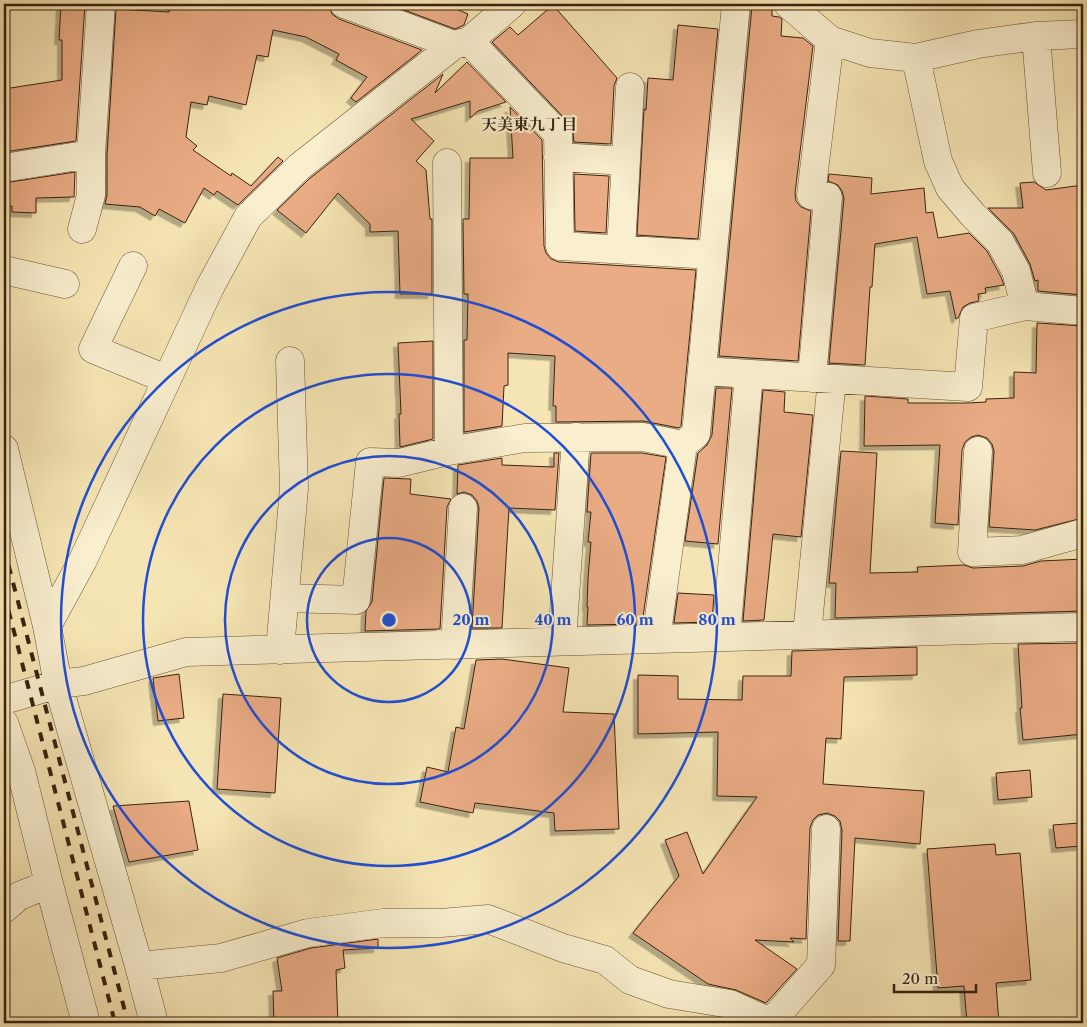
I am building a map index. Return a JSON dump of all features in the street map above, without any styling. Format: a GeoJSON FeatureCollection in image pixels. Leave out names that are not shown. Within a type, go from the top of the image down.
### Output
{"type":"FeatureCollection","features":[{"type":"Feature","properties":{"kind":"street"},"geometry":{"type":"LineString","coordinates":[[82,229],[91,195],[91,154],[101,4]]}},
{"type":"Feature","properties":{"kind":"street"},"geometry":{"type":"LineString","coordinates":[[344,4],[462,43],[558,134],[560,246],[712,255]]}},
{"type":"Feature","properties":{"kind":"street"},"geometry":{"type":"LineString","coordinates":[[48,626],[83,560],[210,287],[248,217],[299,167],[512,4]]}},
{"type":"Feature","properties":{"kind":"street"},"geometry":{"type":"LineString","coordinates":[[656,639],[683,445],[696,434],[736,4]]}},
{"type":"Feature","properties":{"kind":"street"},"geometry":{"type":"LineString","coordinates":[[788,4],[830,40],[870,53],[916,58],[978,44],[1036,36],[1083,34]]}},
{"type":"Feature","properties":{"kind":"street"},"geometry":{"type":"LineString","coordinates":[[1036,36],[1047,173]]}},
{"type":"Feature","properties":{"kind":"street"},"geometry":{"type":"LineString","coordinates":[[807,634],[822,379],[828,197],[810,195],[830,40]]}},
{"type":"Feature","properties":{"kind":"street"},"geometry":{"type":"LineString","coordinates":[[916,58],[938,161],[950,188],[972,215],[1000,242],[1016,271],[1025,306]]}},
{"type":"Feature","properties":{"kind":"street"},"geometry":{"type":"LineString","coordinates":[[620,249],[630,87]]}},
{"type":"Feature","properties":{"kind":"street"},"geometry":{"type":"LineString","coordinates":[[4,168],[91,154]]}},
{"type":"Feature","properties":{"kind":"street"},"geometry":{"type":"LineString","coordinates":[[558,157],[626,161]]}},
{"type":"Feature","properties":{"kind":"street"},"geometry":{"type":"LineString","coordinates":[[447,163],[449,452]]}},
{"type":"Feature","properties":{"kind":"street"},"geometry":{"type":"LineString","coordinates":[[133,266],[93,349],[166,379]]}},
{"type":"Feature","properties":{"kind":"street"},"geometry":{"type":"LineString","coordinates":[[4,270],[65,284]]}},
{"type":"Feature","properties":{"kind":"street"},"geometry":{"type":"LineString","coordinates":[[702,371],[968,387],[974,318],[1025,306],[1083,311]]}},
{"type":"Feature","properties":{"kind":"street"},"geometry":{"type":"LineString","coordinates":[[280,650],[294,488],[290,361]]}},
{"type":"Feature","properties":{"kind":"street"},"geometry":{"type":"LineString","coordinates":[[726,637],[749,374]]}},
{"type":"Feature","properties":{"kind":"street"},"geometry":{"type":"LineString","coordinates":[[562,641],[576,437]]}},
{"type":"Feature","properties":{"kind":"street"},"geometry":{"type":"LineString","coordinates":[[285,598],[356,600],[370,462],[399,463],[525,438],[643,437],[683,445]]}},
{"type":"Feature","properties":{"kind":"street"},"geometry":{"type":"LineString","coordinates":[[4,449],[48,626],[58,684],[154,1023]]}},
{"type":"Feature","properties":{"kind":"street"},"geometry":{"type":"LineString","coordinates":[[978,451],[972,552],[1022,550],[1083,533]]}},
{"type":"Feature","properties":{"kind":"street"},"geometry":{"type":"LineString","coordinates":[[455,644],[463,508]]}},
{"type":"Feature","properties":{"kind":"street"},"geometry":{"type":"LineString","coordinates":[[4,700],[58,684],[84,680],[186,652],[1083,627]]}},
{"type":"Feature","properties":{"kind":"street"},"geometry":{"type":"LineString","coordinates":[[4,723],[21,771],[86,1023]]}},
{"type":"Feature","properties":{"kind":"street"},"geometry":{"type":"LineString","coordinates":[[139,966],[221,958],[308,932],[383,923],[488,919],[563,948],[605,960],[630,980],[669,994],[730,1004],[769,1023],[821,964],[826,829]]}},
{"type":"Feature","properties":{"kind":"street"},"geometry":{"type":"LineString","coordinates":[[4,909],[19,896],[49,884]]}},
{"type":"Feature","properties":{"kind":"building"},"geometry":{"type":"Polygon","coordinates":[[[61,4],[85,4],[76,141],[4,152],[4,89],[62,80],[62,40],[59,40],[61,4]]]}},
{"type":"Feature","properties":{"kind":"building"},"geometry":{"type":"Polygon","coordinates":[[[171,4],[329,4],[332,14],[339,19],[422,50],[356,102],[351,98],[367,77],[336,60],[339,54],[306,37],[273,30],[268,57],[257,55],[246,105],[209,96],[207,105],[191,102],[186,137],[197,146],[193,150],[231,176],[232,173],[251,186],[278,157],[283,161],[238,205],[217,191],[214,195],[204,188],[185,223],[159,209],[155,216],[140,207],[105,204],[116,9],[169,12],[171,4]]]}},
{"type":"Feature","properties":{"kind":"building"},"geometry":{"type":"Polygon","coordinates":[[[388,4],[444,4],[468,14],[464,25],[455,29],[388,4]]]}},
{"type":"Feature","properties":{"kind":"building"},"geometry":{"type":"Polygon","coordinates":[[[553,5],[617,78],[614,86],[611,144],[574,142],[569,123],[492,42],[510,27],[518,35],[553,5]]]}},
{"type":"Feature","properties":{"kind":"building"},"geometry":{"type":"Polygon","coordinates":[[[752,6],[772,8],[772,16],[782,19],[781,36],[803,38],[813,46],[795,193],[796,201],[801,207],[811,211],[798,361],[719,356],[752,6]]]}},
{"type":"Feature","properties":{"kind":"building"},"geometry":{"type":"Polygon","coordinates":[[[678,25],[718,29],[698,239],[637,235],[644,109],[646,110],[648,78],[673,80],[678,25]]]}},
{"type":"Feature","properties":{"kind":"building"},"geometry":{"type":"Polygon","coordinates":[[[467,62],[506,102],[478,111],[470,118],[470,101],[411,119],[434,141],[416,161],[426,170],[430,219],[432,219],[432,294],[400,294],[398,231],[370,232],[370,224],[338,193],[306,233],[277,210],[309,179],[443,74],[435,93],[467,62]]]}},
{"type":"Feature","properties":{"kind":"building"},"geometry":{"type":"Polygon","coordinates":[[[510,107],[542,140],[544,246],[546,253],[551,259],[559,262],[696,270],[681,426],[679,428],[643,421],[556,422],[556,406],[553,406],[555,356],[508,353],[508,385],[504,386],[502,426],[464,432],[464,340],[467,340],[468,294],[464,294],[463,219],[469,219],[470,158],[513,158],[510,107]]]}},
{"type":"Feature","properties":{"kind":"building"},"geometry":{"type":"Polygon","coordinates":[[[75,172],[74,197],[36,198],[36,213],[12,212],[12,206],[4,206],[4,183],[75,172]]]}},
{"type":"Feature","properties":{"kind":"building"},"geometry":{"type":"Polygon","coordinates":[[[574,174],[609,176],[606,233],[575,231],[574,174]]]}},
{"type":"Feature","properties":{"kind":"building"},"geometry":{"type":"Polygon","coordinates":[[[829,174],[872,178],[871,194],[924,188],[926,213],[933,212],[938,238],[969,233],[987,251],[1004,285],[985,288],[986,293],[978,294],[979,301],[963,307],[956,319],[950,291],[927,294],[917,237],[875,244],[865,365],[829,363],[844,198],[838,185],[828,181],[829,174]]]}},
{"type":"Feature","properties":{"kind":"building"},"geometry":{"type":"Polygon","coordinates":[[[1034,182],[1046,190],[1083,185],[1083,295],[1038,291],[1038,280],[1035,281],[1030,264],[1014,234],[988,208],[1023,208],[1020,183],[1034,182]]]}},
{"type":"Feature","properties":{"kind":"building"},"geometry":{"type":"Polygon","coordinates":[[[1037,323],[1083,326],[1083,518],[1035,530],[989,527],[994,451],[992,444],[987,438],[978,435],[971,437],[965,442],[962,450],[958,525],[935,523],[940,445],[864,446],[865,396],[908,399],[908,403],[967,403],[986,402],[986,399],[1014,398],[1014,372],[1036,373],[1037,323]]]}},
{"type":"Feature","properties":{"kind":"building"},"geometry":{"type":"Polygon","coordinates":[[[433,341],[433,439],[400,447],[399,414],[401,414],[398,343],[433,341]]]}},
{"type":"Feature","properties":{"kind":"building"},"geometry":{"type":"Polygon","coordinates":[[[716,388],[732,388],[718,544],[685,541],[698,453],[707,445],[712,435],[716,388]]]}},
{"type":"Feature","properties":{"kind":"building"},"geometry":{"type":"Polygon","coordinates":[[[763,390],[785,392],[784,412],[813,415],[801,537],[773,534],[764,620],[743,621],[763,390]]]}},
{"type":"Feature","properties":{"kind":"building"},"geometry":{"type":"Polygon","coordinates":[[[841,451],[877,453],[870,573],[918,572],[917,567],[964,565],[973,568],[1023,566],[1041,561],[1083,559],[1083,611],[835,618],[836,583],[829,583],[841,451]]]}},
{"type":"Feature","properties":{"kind":"building"},"geometry":{"type":"Polygon","coordinates":[[[554,453],[559,453],[555,510],[509,508],[502,628],[472,628],[479,508],[477,501],[472,495],[464,492],[457,494],[458,465],[502,458],[502,465],[554,467],[554,453]]]}},
{"type":"Feature","properties":{"kind":"building"},"geometry":{"type":"Polygon","coordinates":[[[591,453],[642,453],[666,457],[642,624],[587,625],[591,542],[588,542],[591,512],[587,512],[591,453]]]}},
{"type":"Feature","properties":{"kind":"building"},"geometry":{"type":"Polygon","coordinates":[[[384,478],[411,479],[410,494],[451,499],[447,507],[440,629],[365,631],[366,611],[372,602],[384,478]]]}},
{"type":"Feature","properties":{"kind":"building"},"geometry":{"type":"Polygon","coordinates":[[[678,593],[714,595],[712,622],[674,623],[678,593]]]}},
{"type":"Feature","properties":{"kind":"building"},"geometry":{"type":"Polygon","coordinates":[[[1083,643],[1083,734],[1023,740],[1018,644],[1083,643]]]}},
{"type":"Feature","properties":{"kind":"building"},"geometry":{"type":"Polygon","coordinates":[[[917,647],[917,675],[844,677],[841,739],[826,738],[823,784],[924,791],[920,844],[855,838],[850,941],[838,941],[842,830],[840,821],[835,816],[827,813],[818,815],[813,820],[810,828],[806,939],[790,938],[794,942],[755,940],[797,969],[766,1003],[736,990],[708,984],[633,933],[679,876],[665,840],[687,832],[703,874],[757,797],[717,796],[718,732],[638,734],[638,675],[678,676],[678,699],[742,700],[743,676],[791,676],[792,651],[917,647]]]}},
{"type":"Feature","properties":{"kind":"building"},"geometry":{"type":"Polygon","coordinates":[[[502,659],[569,668],[563,712],[614,714],[619,829],[555,831],[554,813],[475,803],[473,813],[420,802],[427,767],[448,772],[456,727],[464,729],[476,660],[502,659]]]}},
{"type":"Feature","properties":{"kind":"building"},"geometry":{"type":"Polygon","coordinates":[[[179,674],[184,718],[158,721],[153,678],[179,674]]]}},
{"type":"Feature","properties":{"kind":"building"},"geometry":{"type":"Polygon","coordinates":[[[223,694],[281,698],[275,793],[217,789],[223,694]]]}},
{"type":"Feature","properties":{"kind":"building"},"geometry":{"type":"Polygon","coordinates":[[[1030,770],[1032,797],[998,800],[996,773],[1030,770]]]}},
{"type":"Feature","properties":{"kind":"building"},"geometry":{"type":"Polygon","coordinates":[[[189,801],[198,850],[129,862],[113,806],[189,801]]]}},
{"type":"Feature","properties":{"kind":"building"},"geometry":{"type":"Polygon","coordinates":[[[1079,823],[1081,846],[1056,848],[1053,825],[1079,823]]]}},
{"type":"Feature","properties":{"kind":"building"},"geometry":{"type":"Polygon","coordinates":[[[995,844],[996,855],[1020,853],[1031,980],[996,983],[999,1023],[967,1023],[964,986],[938,988],[927,849],[995,844]]]}},
{"type":"Feature","properties":{"kind":"building"},"geometry":{"type":"Polygon","coordinates":[[[378,939],[378,948],[343,950],[345,968],[336,970],[338,1023],[274,1023],[273,991],[282,991],[277,958],[311,948],[378,939]]]}},
{"type":"Feature","properties":{"kind":"railway"},"geometry":{"type":"LineString","coordinates":[[4,548],[128,1023]]}},
{"type":"Feature","properties":{"kind":"railway"},"geometry":{"type":"LineString","coordinates":[[4,593],[115,1023]]}},
{"type":"Feature","properties":{"kind":"district","name":"天美東九丁目"},"geometry":{"type":"Point","coordinates":[529,124]}}]}
